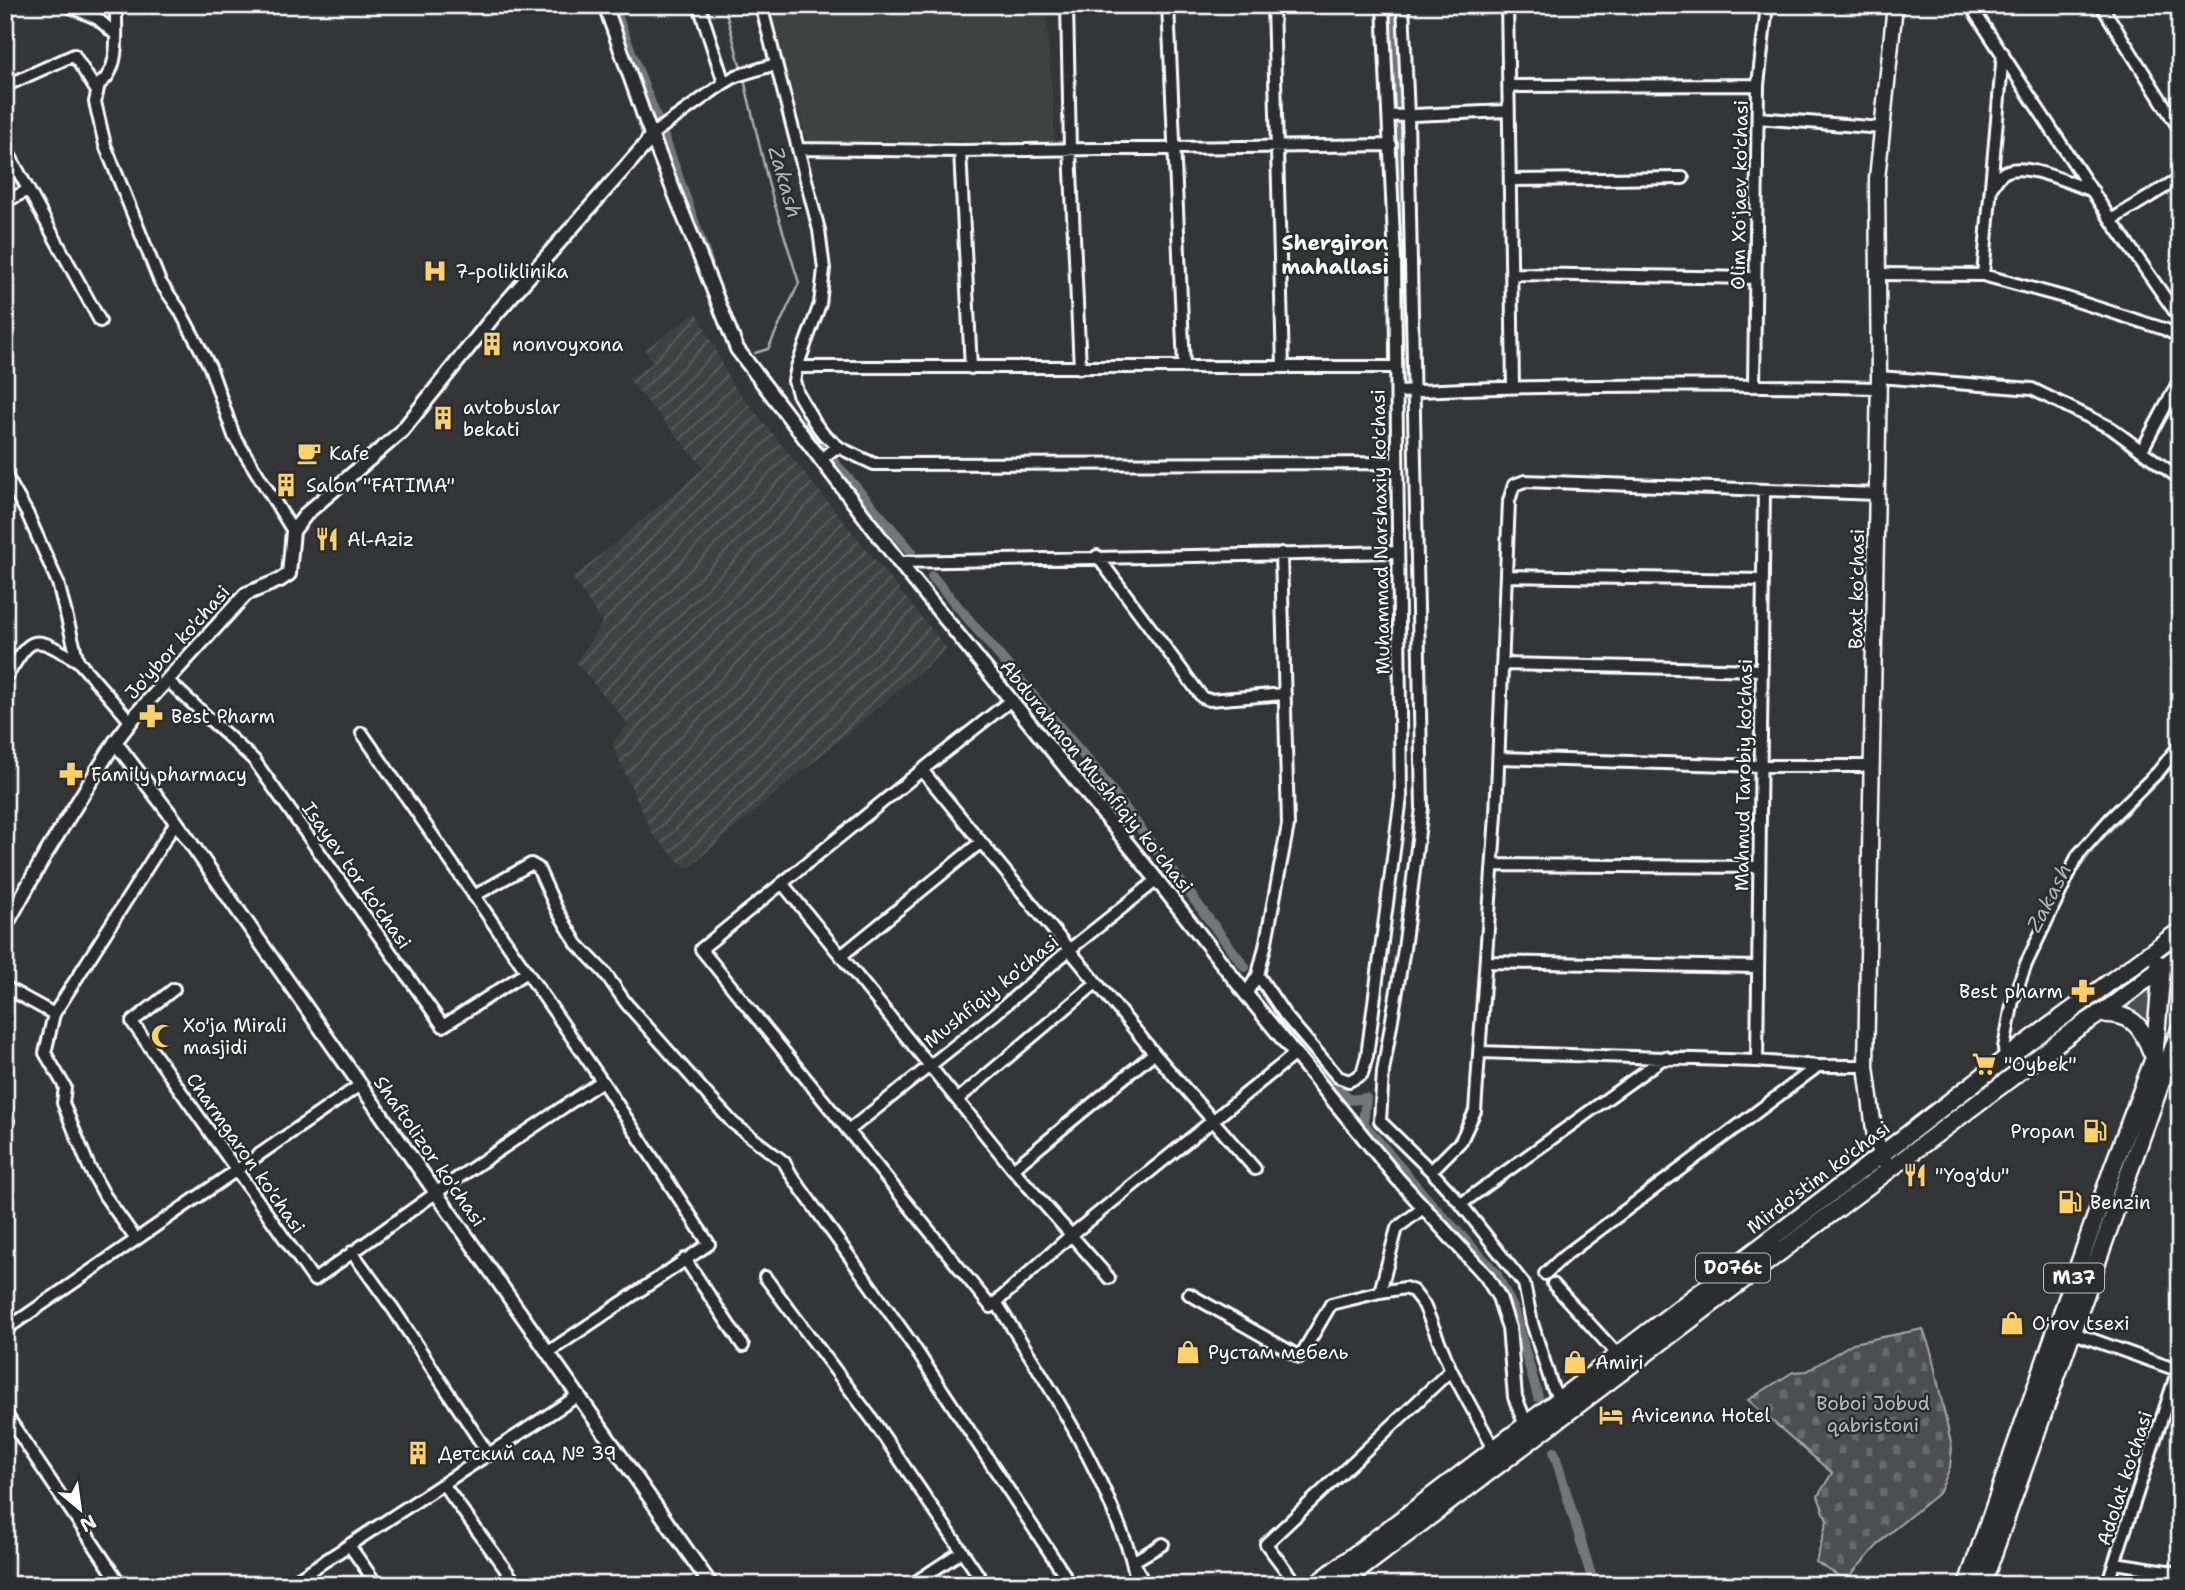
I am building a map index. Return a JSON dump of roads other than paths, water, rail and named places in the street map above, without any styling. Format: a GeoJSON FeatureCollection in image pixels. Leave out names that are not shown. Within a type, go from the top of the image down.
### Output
{"type":"FeatureCollection","features":[{"type":"Feature","properties":{"kind":"main road","name":"Baxt koʻchasi"},"geometry":{"type":"LineString","coordinates":[[1890,1169],[1881,1155],[1873,1126],[1867,1066],[1879,383],[1877,180],[1895,5]]}},
{"type":"Feature","properties":{"kind":"main road","name":"Mirdo'stim ko'chasi"},"geometry":{"type":"LineString","coordinates":[[1315,1585],[2005,1059],[2152,953],[2177,944]]}},
{"type":"Feature","properties":{"kind":"main road","name":"Mirdo'stim ko'chasi"},"geometry":{"type":"LineString","coordinates":[[1339,1585],[2073,1031],[2162,968],[2177,944]]}},
{"type":"Feature","properties":{"kind":"main road"},"geometry":{"type":"LineString","coordinates":[[2152,953],[2162,968]]}},
{"type":"Feature","properties":{"kind":"main road","name":"M37"},"geometry":{"type":"LineString","coordinates":[[1967,1585],[2113,1167],[2154,1058],[2162,968]]}},
{"type":"Feature","properties":{"kind":"main road"},"geometry":{"type":"LineString","coordinates":[[2098,1014],[2116,1014],[2136,1022],[2146,1036],[2154,1058]]}},
{"type":"Feature","properties":{"kind":"main road","name":"M37"},"geometry":{"type":"LineString","coordinates":[[1982,1585],[2180,1029]]}},
{"type":"Feature","properties":{"kind":"street"},"geometry":{"type":"LineString","coordinates":[[66,5],[98,19],[115,34]]}},
{"type":"Feature","properties":{"kind":"street"},"geometry":{"type":"LineString","coordinates":[[116,5],[114,67],[96,90],[95,102],[105,145],[160,282],[179,309],[210,367],[234,436],[293,531],[307,513],[401,432],[494,316],[646,145],[654,132],[671,123],[736,76],[771,66]]}},
{"type":"Feature","properties":{"kind":"street","name":"Abdurahmon Mushfiqiy koʻchasi"},"geometry":{"type":"LineString","coordinates":[[605,5],[737,349],[899,562],[1246,994],[1423,1208],[1486,1276],[1499,1297],[1509,1328],[1515,1397],[1526,1425]]}},
{"type":"Feature","properties":{"kind":"street"},"geometry":{"type":"LineString","coordinates":[[699,5],[724,83]]}},
{"type":"Feature","properties":{"kind":"street"},"geometry":{"type":"LineString","coordinates":[[761,5],[771,66],[798,149],[819,230],[824,269],[820,304],[794,381],[802,401],[824,435],[840,448],[874,464],[1397,463]]}},
{"type":"Feature","properties":{"kind":"street"},"geometry":{"type":"LineString","coordinates":[[1067,5],[1070,149],[1080,368]]}},
{"type":"Feature","properties":{"kind":"street"},"geometry":{"type":"LineString","coordinates":[[1168,5],[1184,367]]}},
{"type":"Feature","properties":{"kind":"street"},"geometry":{"type":"LineString","coordinates":[[1273,5],[1283,367]]}},
{"type":"Feature","properties":{"kind":"street","name":"Muhammad Narshaxiy ko'chasi"},"geometry":{"type":"LineString","coordinates":[[1258,975],[1285,1015],[1338,1077],[1349,1081],[1362,1074],[1367,1056],[1401,797],[1397,392],[1391,145],[1383,5]]}},
{"type":"Feature","properties":{"kind":"street"},"geometry":{"type":"LineString","coordinates":[[1403,5],[1408,115],[1422,808],[1404,949],[1383,1072],[1380,1121],[1461,1204],[1524,1284],[1542,1356],[1559,1399]]}},
{"type":"Feature","properties":{"kind":"street"},"geometry":{"type":"LineString","coordinates":[[1507,5],[1512,180],[1513,387]]}},
{"type":"Feature","properties":{"kind":"street","name":"Olim Xoʻjaev ko'chasi"},"geometry":{"type":"LineString","coordinates":[[1754,385],[1759,85],[1767,5]]}},
{"type":"Feature","properties":{"kind":"street"},"geometry":{"type":"LineString","coordinates":[[1970,5],[2180,319]]}},
{"type":"Feature","properties":{"kind":"street"},"geometry":{"type":"LineString","coordinates":[[2101,5],[2180,130]]}},
{"type":"Feature","properties":{"kind":"street"},"geometry":{"type":"LineString","coordinates":[[1983,275],[2003,53]]}},
{"type":"Feature","properties":{"kind":"street"},"geometry":{"type":"LineString","coordinates":[[5,86],[74,55],[96,90]]}},
{"type":"Feature","properties":{"kind":"street"},"geometry":{"type":"LineString","coordinates":[[1509,86],[1759,85]]}},
{"type":"Feature","properties":{"kind":"street"},"geometry":{"type":"LineString","coordinates":[[1389,116],[1508,111]]}},
{"type":"Feature","properties":{"kind":"street"},"geometry":{"type":"LineString","coordinates":[[1758,118],[1882,128]]}},
{"type":"Feature","properties":{"kind":"street"},"geometry":{"type":"LineString","coordinates":[[798,149],[960,151],[1391,145]]}},
{"type":"Feature","properties":{"kind":"street"},"geometry":{"type":"LineString","coordinates":[[5,147],[100,321]]}},
{"type":"Feature","properties":{"kind":"street"},"geometry":{"type":"LineString","coordinates":[[960,151],[971,368]]}},
{"type":"Feature","properties":{"kind":"street"},"geometry":{"type":"LineString","coordinates":[[1990,188],[2002,174],[2015,168],[2029,169],[2093,191]]}},
{"type":"Feature","properties":{"kind":"street"},"geometry":{"type":"LineString","coordinates":[[2112,220],[2180,177]]}},
{"type":"Feature","properties":{"kind":"street"},"geometry":{"type":"LineString","coordinates":[[1512,180],[1683,178]]}},
{"type":"Feature","properties":{"kind":"street"},"geometry":{"type":"LineString","coordinates":[[5,202],[28,190]]}},
{"type":"Feature","properties":{"kind":"street"},"geometry":{"type":"LineString","coordinates":[[1513,274],[1755,278]]}},
{"type":"Feature","properties":{"kind":"street"},"geometry":{"type":"LineString","coordinates":[[1878,274],[1983,275],[2067,298],[2164,329],[2180,337]]}},
{"type":"Feature","properties":{"kind":"street"},"geometry":{"type":"LineString","coordinates":[[797,367],[1396,367]]}},
{"type":"Feature","properties":{"kind":"street"},"geometry":{"type":"LineString","coordinates":[[2142,450],[2180,379]]}},
{"type":"Feature","properties":{"kind":"street"},"geometry":{"type":"LineString","coordinates":[[1397,392],[1513,387],[1879,383],[2032,389],[2111,428],[2180,479]]}},
{"type":"Feature","properties":{"kind":"street"},"geometry":{"type":"LineString","coordinates":[[820,460],[834,449],[840,448]]}},
{"type":"Feature","properties":{"kind":"street"},"geometry":{"type":"LineString","coordinates":[[5,474],[27,513],[58,583],[78,661]]}},
{"type":"Feature","properties":{"kind":"street"},"geometry":{"type":"LineString","coordinates":[[1431,1171],[1461,1141],[1475,1111],[1493,865],[1510,492],[1514,485],[1525,481],[1876,494]]}},
{"type":"Feature","properties":{"kind":"street","name":"Mahmud Tarobiy ko'chasi"},"geometry":{"type":"LineString","coordinates":[[1756,1061],[1764,490]]}},
{"type":"Feature","properties":{"kind":"street","name":"Jo'ybor ko'chasi"},"geometry":{"type":"LineString","coordinates":[[5,927],[45,855],[115,742],[131,722],[246,594],[289,574],[293,531]]}},
{"type":"Feature","properties":{"kind":"street"},"geometry":{"type":"LineString","coordinates":[[899,562],[1397,552]]}},
{"type":"Feature","properties":{"kind":"street"},"geometry":{"type":"LineString","coordinates":[[1246,994],[1258,975],[1288,825],[1281,553]]}},
{"type":"Feature","properties":{"kind":"street"},"geometry":{"type":"LineString","coordinates":[[1097,556],[1202,697],[1209,700],[1285,694]]}},
{"type":"Feature","properties":{"kind":"street"},"geometry":{"type":"LineString","coordinates":[[1507,576],[1763,580]]}},
{"type":"Feature","properties":{"kind":"street"},"geometry":{"type":"LineString","coordinates":[[5,679],[25,648],[31,643],[47,643],[78,661],[131,722]]}},
{"type":"Feature","properties":{"kind":"street"},"geometry":{"type":"LineString","coordinates":[[1503,664],[1762,670]]}},
{"type":"Feature","properties":{"kind":"street","name":"Isayev tor ko'chasi"},"geometry":{"type":"LineString","coordinates":[[167,680],[254,760],[443,1026],[527,972]]}},
{"type":"Feature","properties":{"kind":"street"},"geometry":{"type":"LineString","coordinates":[[1010,701],[701,949],[991,1307],[1070,1236],[1295,1054]]}},
{"type":"Feature","properties":{"kind":"street"},"geometry":{"type":"LineString","coordinates":[[362,733],[602,1081],[709,1244],[547,1353]]}},
{"type":"Feature","properties":{"kind":"street","name":"Shaftolizor ko'chasi"},"geometry":{"type":"LineString","coordinates":[[115,742],[176,822],[711,1585]]}},
{"type":"Feature","properties":{"kind":"street"},"geometry":{"type":"LineString","coordinates":[[2005,1059],[2004,1048],[2013,1000],[2026,964],[2078,855],[2110,818],[2158,772],[2180,745]]}},
{"type":"Feature","properties":{"kind":"street"},"geometry":{"type":"LineString","coordinates":[[1499,758],[1760,766],[1872,766]]}},
{"type":"Feature","properties":{"kind":"street"},"geometry":{"type":"LineString","coordinates":[[922,769],[1154,1053],[1255,1169]]}},
{"type":"Feature","properties":{"kind":"street"},"geometry":{"type":"LineString","coordinates":[[135,1238],[105,1196],[89,1167],[63,1103],[65,1087],[46,1053],[54,1014],[176,822]]}},
{"type":"Feature","properties":{"kind":"street"},"geometry":{"type":"LineString","coordinates":[[841,956],[981,842]]}},
{"type":"Feature","properties":{"kind":"street"},"geometry":{"type":"LineString","coordinates":[[474,896],[523,867],[531,864],[538,867],[557,910],[578,944],[605,973],[634,1012],[733,1123],[784,1162],[910,1341],[1064,1574],[1049,1585]]}},
{"type":"Feature","properties":{"kind":"street"},"geometry":{"type":"LineString","coordinates":[[1493,865],[1759,867]]}},
{"type":"Feature","properties":{"kind":"street","name":"Mushfiqiy ko'chasi"},"geometry":{"type":"LineString","coordinates":[[848,1131],[1157,880]]}},
{"type":"Feature","properties":{"kind":"street"},"geometry":{"type":"LineString","coordinates":[[782,883],[1013,1169],[1109,1278]]}},
{"type":"Feature","properties":{"kind":"street"},"geometry":{"type":"LineString","coordinates":[[1486,962],[1758,967]]}},
{"type":"Feature","properties":{"kind":"street"},"geometry":{"type":"LineString","coordinates":[[957,1100],[1096,983]]}},
{"type":"Feature","properties":{"kind":"street"},"geometry":{"type":"LineString","coordinates":[[5,987],[54,1014]]}},
{"type":"Feature","properties":{"kind":"street","name":"Charmgaron ko'chasi"},"geometry":{"type":"LineString","coordinates":[[174,989],[132,1022],[314,1280],[352,1252]]}},
{"type":"Feature","properties":{"kind":"street"},"geometry":{"type":"LineString","coordinates":[[1479,1052],[1867,1066]]}},
{"type":"Feature","properties":{"kind":"street"},"geometry":{"type":"LineString","coordinates":[[1013,1169],[1154,1053]]}},
{"type":"Feature","properties":{"kind":"street"},"geometry":{"type":"LineString","coordinates":[[1461,1204],[1665,1058]]}},
{"type":"Feature","properties":{"kind":"street"},"geometry":{"type":"LineString","coordinates":[[1545,1275],[1563,1257],[1818,1066]]}},
{"type":"Feature","properties":{"kind":"street"},"geometry":{"type":"LineString","coordinates":[[489,1455],[394,1310],[352,1252],[602,1081]]}},
{"type":"Feature","properties":{"kind":"street"},"geometry":{"type":"LineString","coordinates":[[5,1330],[360,1085]]}},
{"type":"Feature","properties":{"kind":"street"},"geometry":{"type":"LineString","coordinates":[[1380,1292],[1397,1228],[1423,1208]]}},
{"type":"Feature","properties":{"kind":"street"},"geometry":{"type":"LineString","coordinates":[[685,1259],[743,1346]]}},
{"type":"Feature","properties":{"kind":"street"},"geometry":{"type":"LineString","coordinates":[[765,1277],[872,1419],[985,1585]]}},
{"type":"Feature","properties":{"kind":"street"},"geometry":{"type":"LineString","coordinates":[[1553,1284],[1618,1355]]}},
{"type":"Feature","properties":{"kind":"street"},"geometry":{"type":"LineString","coordinates":[[1189,1294],[1300,1357],[1331,1304],[1405,1288],[1413,1291],[1424,1305],[1451,1370],[1494,1449]]}},
{"type":"Feature","properties":{"kind":"street"},"geometry":{"type":"LineString","coordinates":[[996,1302],[1053,1392],[1102,1483],[1144,1585]]}},
{"type":"Feature","properties":{"kind":"street"},"geometry":{"type":"LineString","coordinates":[[2071,1332],[2178,1366]]}},
{"type":"Feature","properties":{"kind":"street","name":"Adolat ko'chasi"},"geometry":{"type":"LineString","coordinates":[[2107,1585],[2178,1366]]}},
{"type":"Feature","properties":{"kind":"street"},"geometry":{"type":"LineString","coordinates":[[1297,1585],[1266,1544],[1451,1370]]}},
{"type":"Feature","properties":{"kind":"street"},"geometry":{"type":"LineString","coordinates":[[288,1585],[579,1395]]}},
{"type":"Feature","properties":{"kind":"street"},"geometry":{"type":"LineString","coordinates":[[6,1416],[121,1585]]}},
{"type":"Feature","properties":{"kind":"street"},"geometry":{"type":"LineString","coordinates":[[443,1485],[517,1585]]}},
{"type":"Feature","properties":{"kind":"street"},"geometry":{"type":"LineString","coordinates":[[1134,1561],[1163,1544]]}},
{"type":"Feature","properties":{"kind":"street"},"geometry":{"type":"LineString","coordinates":[[349,1545],[377,1585]]}},
{"type":"Feature","properties":{"kind":"street"},"geometry":{"type":"LineString","coordinates":[[911,1585],[955,1556]]}},
{"type":"Feature","properties":{"kind":"street"},"geometry":{"type":"LineString","coordinates":[[1134,1561],[1136,1585]]}},
{"type":"Feature","properties":{"kind":"street","name":"Adolat ko'chasi"},"geometry":{"type":"LineString","coordinates":[[2115,1563],[2180,1573]]}},
{"type":"Feature","properties":{"kind":"waterway"},"geometry":{"type":"LineString","coordinates":[[613,5],[709,264]]}},
{"type":"Feature","properties":{"kind":"waterway","name":"Zakash"},"geometry":{"type":"LineString","coordinates":[[724,5],[742,72]]}},
{"type":"Feature","properties":{"kind":"waterway"},"geometry":{"type":"LineString","coordinates":[[1393,5],[1398,107]]}},
{"type":"Feature","properties":{"kind":"waterway","name":"Zakash"},"geometry":{"type":"LineString","coordinates":[[744,79],[769,186],[799,283],[768,349],[755,353]]}},
{"type":"Feature","properties":{"kind":"waterway"},"geometry":{"type":"LineString","coordinates":[[1399,123],[1405,374]]}},
{"type":"Feature","properties":{"kind":"waterway"},"geometry":{"type":"LineString","coordinates":[[802,426],[820,447]]}},
{"type":"Feature","properties":{"kind":"waterway"},"geometry":{"type":"LineString","coordinates":[[834,462],[911,551]]}},
{"type":"Feature","properties":{"kind":"waterway"},"geometry":{"type":"LineString","coordinates":[[932,576],[1097,771],[1245,967]]}},
{"type":"Feature","properties":{"kind":"waterway","name":"Zakash"},"geometry":{"type":"LineString","coordinates":[[2047,933],[2067,889],[2086,859],[2180,758]]}},
{"type":"Feature","properties":{"kind":"waterway","name":"Zakash"},"geometry":{"type":"LineString","coordinates":[[2012,1042],[2017,1007]]}},
{"type":"Feature","properties":{"kind":"waterway"},"geometry":{"type":"LineString","coordinates":[[1299,1039],[1350,1100],[1366,1098],[1363,1123],[1427,1199],[1496,1273],[1513,1308],[1538,1397]]}},
{"type":"Feature","properties":{"kind":"waterway"},"geometry":{"type":"LineString","coordinates":[[1554,1452],[1594,1585]]}},
{"type":"Feature","properties":{"kind":"place","name":"7-poliklinika"},"geometry":{"type":"Point","coordinates":[435,271]}},
{"type":"Feature","properties":{"kind":"place","name":"nonvoyxona"},"geometry":{"type":"Point","coordinates":[492,344]}},
{"type":"Feature","properties":{"kind":"place","name":"avtobuslar bekati"},"geometry":{"type":"Point","coordinates":[443,418]}},
{"type":"Feature","properties":{"kind":"place","name":"Kafe"},"geometry":{"type":"Point","coordinates":[309,453]}},
{"type":"Feature","properties":{"kind":"place","name":"Salon \"FATIMA\""},"geometry":{"type":"Point","coordinates":[286,485]}},
{"type":"Feature","properties":{"kind":"place","name":"Al-Aziz"},"geometry":{"type":"Point","coordinates":[327,539]}},
{"type":"Feature","properties":{"kind":"place","name":"Best Pharm"},"geometry":{"type":"Point","coordinates":[151,716]}},
{"type":"Feature","properties":{"kind":"place","name":"Family pharmacy"},"geometry":{"type":"Point","coordinates":[71,774]}},
{"type":"Feature","properties":{"kind":"place","name":"Best pharm"},"geometry":{"type":"Point","coordinates":[2083,991]}},
{"type":"Feature","properties":{"kind":"place","name":"Xo'ja Mirali masjidi"},"geometry":{"type":"Point","coordinates":[163,1036]}},
{"type":"Feature","properties":{"kind":"place","name":"\"Oybek\""},"geometry":{"type":"Point","coordinates":[1984,1064]}},
{"type":"Feature","properties":{"kind":"place","name":"Propan"},"geometry":{"type":"Point","coordinates":[2095,1131]}},
{"type":"Feature","properties":{"kind":"place","name":"\"Yog'du\""},"geometry":{"type":"Point","coordinates":[1915,1175]}},
{"type":"Feature","properties":{"kind":"place","name":"Benzin"},"geometry":{"type":"Point","coordinates":[2070,1202]}},
{"type":"Feature","properties":{"kind":"place","name":"Oʻrov tsexi"},"geometry":{"type":"Point","coordinates":[2012,1323]}},
{"type":"Feature","properties":{"kind":"place","name":"Рустам мебель"},"geometry":{"type":"Point","coordinates":[1188,1352]}},
{"type":"Feature","properties":{"kind":"place","name":"Amiri"},"geometry":{"type":"Point","coordinates":[1575,1362]}},
{"type":"Feature","properties":{"kind":"place","name":"Avicenna Hotel"},"geometry":{"type":"Point","coordinates":[1611,1415]}},
{"type":"Feature","properties":{"kind":"place","name":"Детский сад № 39"},"geometry":{"type":"Point","coordinates":[418,1453]}},
{"type":"Feature","properties":{"kind":"district","name":"Shergiron mahallasi"},"geometry":{"type":"Point","coordinates":[1335,255]}},
{"type":"Feature","properties":{"kind":"park label","name":"Boboi Jobud qabristoni"},"geometry":{"type":"Point","coordinates":[1873,1414]}}]}
